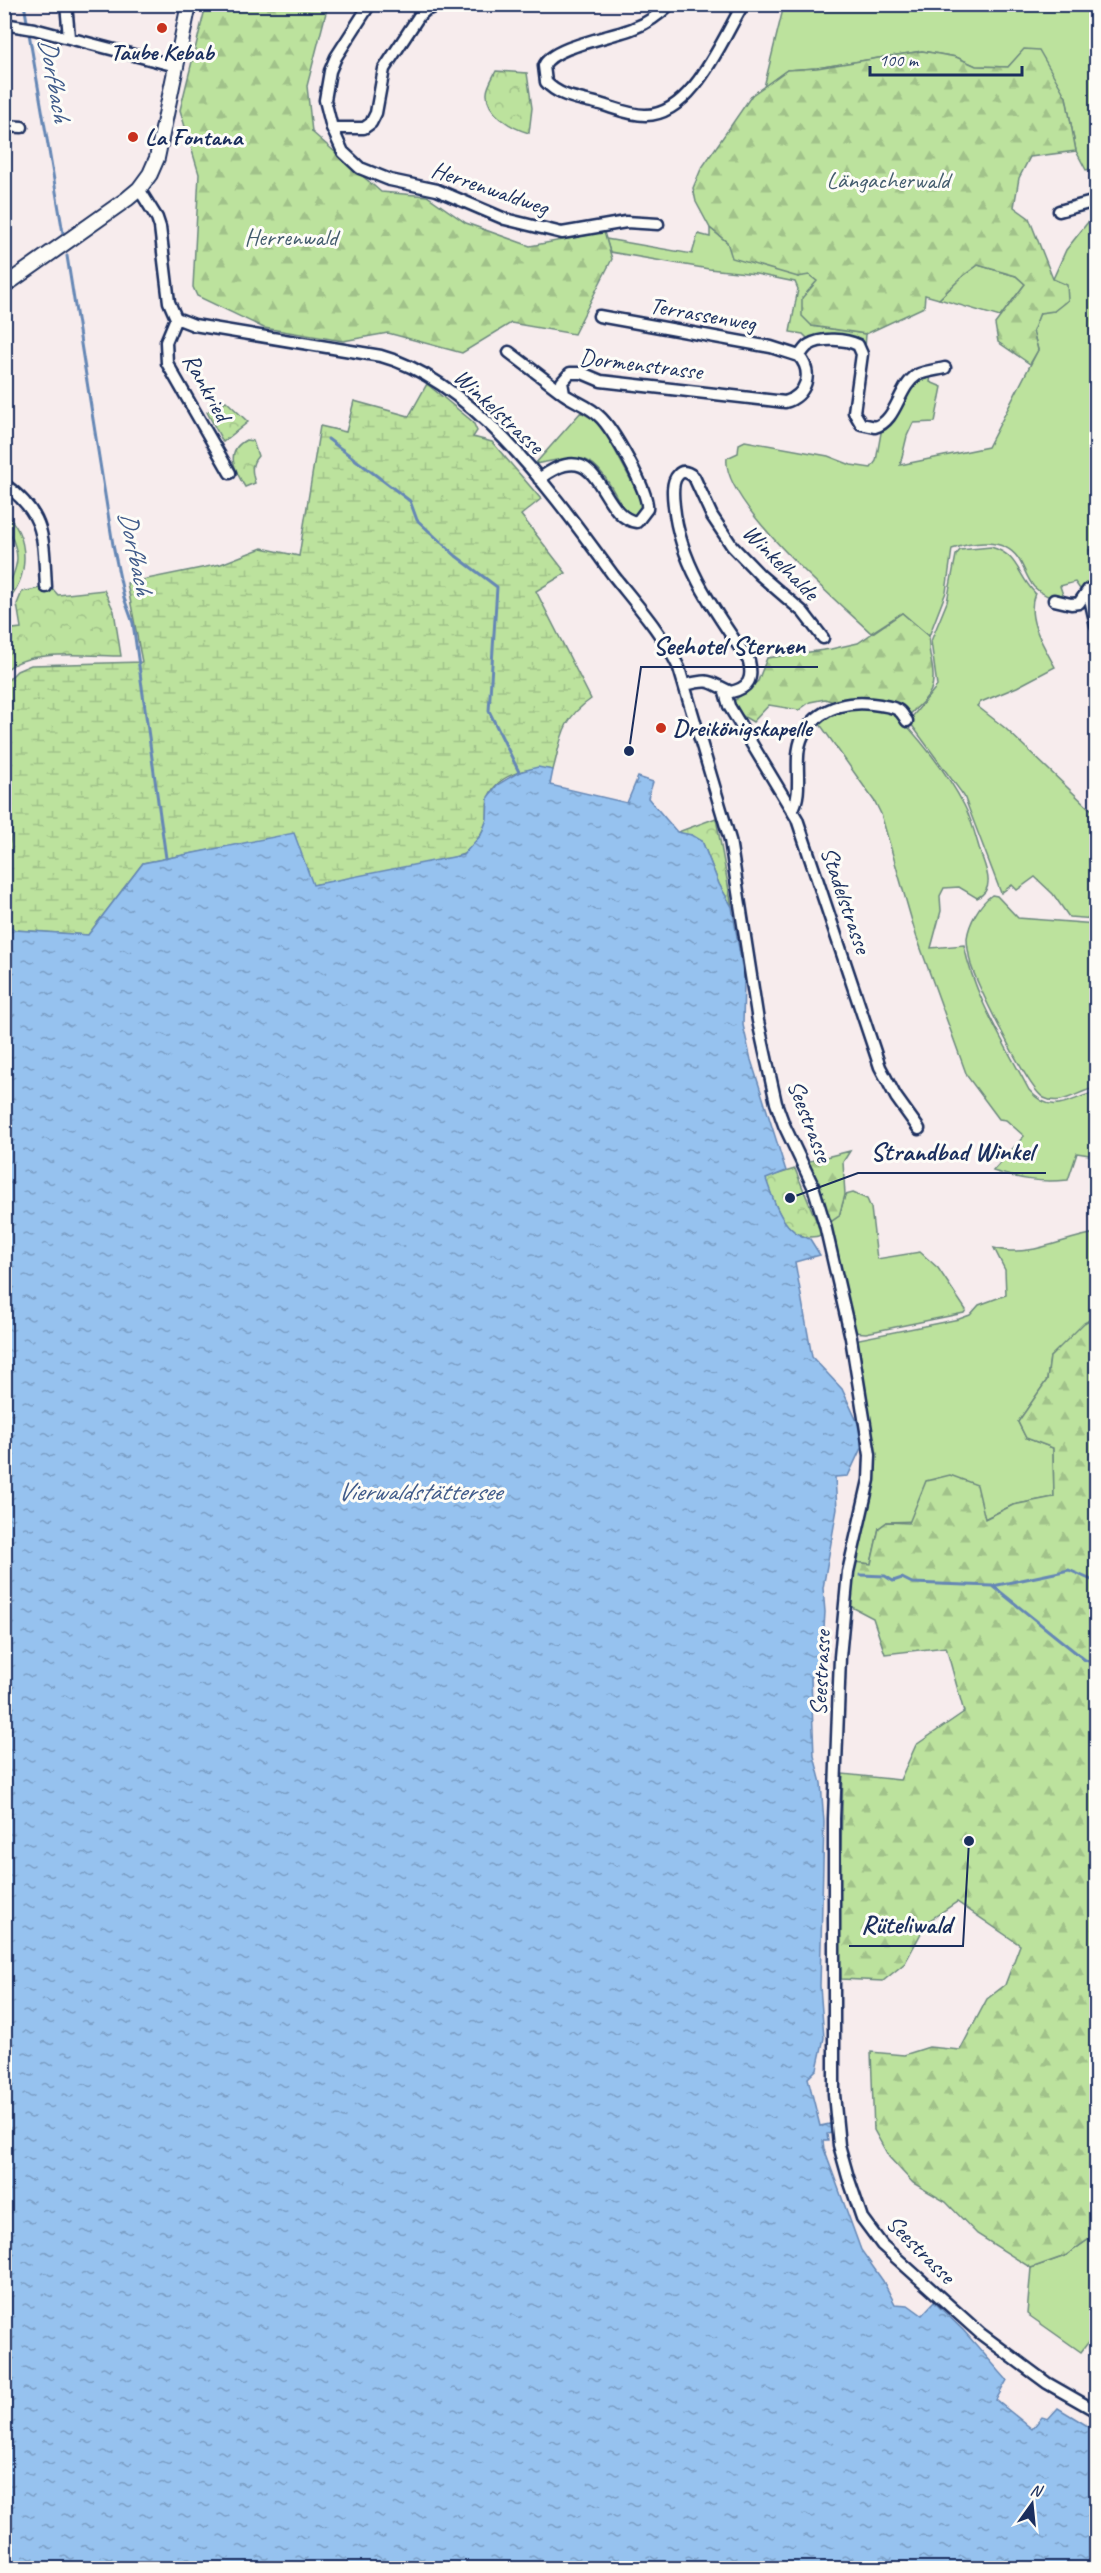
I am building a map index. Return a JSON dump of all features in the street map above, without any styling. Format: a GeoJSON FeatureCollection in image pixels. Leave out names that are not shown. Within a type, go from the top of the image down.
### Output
{"type":"FeatureCollection","features":[{"type":"Feature","properties":{"kind":"main road"},"geometry":{"type":"LineString","coordinates":[[4,286],[139,189],[157,158],[189,4]]}},
{"type":"Feature","properties":{"kind":"street"},"geometry":{"type":"LineString","coordinates":[[66,4],[69,38]]}},
{"type":"Feature","properties":{"kind":"street","name":"Herrenwaldweg"},"geometry":{"type":"LineString","coordinates":[[370,4],[336,57],[330,71],[325,100],[332,128],[344,152],[360,168],[372,174],[437,190],[505,219],[561,233],[626,222],[658,224]]}},
{"type":"Feature","properties":{"kind":"street"},"geometry":{"type":"LineString","coordinates":[[332,128],[364,128],[370,123],[376,113],[384,69],[419,16],[440,4]]}},
{"type":"Feature","properties":{"kind":"street"},"geometry":{"type":"LineString","coordinates":[[670,4],[651,21],[551,57],[544,66],[546,82],[561,94],[642,115],[662,112],[678,104],[690,92],[741,8]]}},
{"type":"Feature","properties":{"kind":"street"},"geometry":{"type":"LineString","coordinates":[[4,24],[34,29],[176,66]]}},
{"type":"Feature","properties":{"kind":"street"},"geometry":{"type":"LineString","coordinates":[[4,126],[22,127]]}},
{"type":"Feature","properties":{"kind":"street"},"geometry":{"type":"LineString","coordinates":[[139,189],[158,218],[169,302],[176,318]]}},
{"type":"Feature","properties":{"kind":"street"},"geometry":{"type":"LineString","coordinates":[[1059,211],[1096,201]]}},
{"type":"Feature","properties":{"kind":"street","name":"Terrassenweg"},"geometry":{"type":"LineString","coordinates":[[599,316],[771,347],[799,356]]}},
{"type":"Feature","properties":{"kind":"street","name":"Rankried"},"geometry":{"type":"LineString","coordinates":[[176,318],[166,342],[167,363],[230,473]]}},
{"type":"Feature","properties":{"kind":"street","name":"Winkelstrasse"},"geometry":{"type":"LineString","coordinates":[[176,318],[194,325],[368,353],[410,365],[443,384],[509,445],[539,479],[672,653],[685,685]]}},
{"type":"Feature","properties":{"kind":"street"},"geometry":{"type":"LineString","coordinates":[[799,356],[809,344],[824,341],[849,341],[858,345],[862,354],[854,412],[856,418],[867,426],[880,425],[886,420],[912,379],[926,372],[945,368]]}},
{"type":"Feature","properties":{"kind":"street"},"geometry":{"type":"LineString","coordinates":[[509,352],[564,394]]}},
{"type":"Feature","properties":{"kind":"street","name":"Dormenstrasse"},"geometry":{"type":"LineString","coordinates":[[539,479],[554,469],[580,466],[594,475],[621,516],[637,522],[647,509],[646,496],[607,424],[597,414],[564,394],[562,388],[565,377],[576,372],[601,381],[785,402],[800,394],[806,383],[806,366],[799,356]]}},
{"type":"Feature","properties":{"kind":"street","name":"Winkelhalde"},"geometry":{"type":"LineString","coordinates":[[685,685],[706,680],[716,682],[731,692],[744,688],[750,682],[752,673],[749,661],[704,595],[680,542],[672,495],[674,481],[682,472],[694,477],[712,516],[732,546],[760,575],[803,612],[823,638]]}},
{"type":"Feature","properties":{"kind":"street"},"geometry":{"type":"LineString","coordinates":[[4,484],[22,496],[36,515],[41,529],[46,587]]}},
{"type":"Feature","properties":{"kind":"street"},"geometry":{"type":"LineString","coordinates":[[1054,600],[1071,604],[1079,603],[1092,587]]}},
{"type":"Feature","properties":{"kind":"street"},"geometry":{"type":"LineString","coordinates":[[1092,587],[1096,625]]}},
{"type":"Feature","properties":{"kind":"street","name":"Seestrasse"},"geometry":{"type":"LineString","coordinates":[[685,685],[702,752],[730,840],[758,1021],[774,1093],[784,1125],[813,1186],[825,1225],[850,1338],[870,1455],[869,1480],[848,1572],[840,1657],[834,1820],[834,2094],[839,2145],[862,2218],[882,2245],[981,2334],[1047,2383],[1096,2411]]}},
{"type":"Feature","properties":{"kind":"street","name":"Stadelstrasse"},"geometry":{"type":"LineString","coordinates":[[724,688],[729,706],[792,811],[880,1067],[896,1097],[919,1129]]}},
{"type":"Feature","properties":{"kind":"street"},"geometry":{"type":"LineString","coordinates":[[792,811],[798,800],[799,749],[804,732],[816,719],[841,704],[857,702],[899,710],[907,721]]}},
{"type":"Feature","properties":{"kind":"green space","name":"Herrenwald"},"geometry":{"type":"Polygon","coordinates":[[[206,5],[328,5],[307,86],[312,132],[381,192],[427,196],[466,223],[530,246],[604,232],[612,259],[574,334],[511,323],[462,353],[388,333],[343,341],[264,328],[197,296],[193,287],[199,174],[180,110],[206,5]]]}},
{"type":"Feature","properties":{"kind":"green space"},"geometry":{"type":"Polygon","coordinates":[[[784,5],[1096,5],[1096,168],[1086,170],[1076,151],[1066,97],[1024,50],[1008,67],[976,66],[956,57],[922,51],[817,68],[787,70],[764,87],[784,5]]]}},
{"type":"Feature","properties":{"kind":"green space","name":"Längacherwald"},"geometry":{"type":"Polygon","coordinates":[[[1024,49],[1039,50],[1066,97],[1076,151],[1030,157],[1019,178],[1014,207],[1029,218],[1053,279],[1067,285],[1068,300],[1054,311],[1040,313],[1033,331],[1038,350],[1030,364],[998,342],[995,324],[1025,284],[1016,276],[978,265],[939,299],[925,295],[924,307],[866,334],[812,326],[802,316],[802,298],[817,281],[809,275],[798,277],[732,258],[727,242],[710,228],[696,202],[693,188],[701,169],[752,95],[787,70],[817,68],[922,51],[956,57],[976,66],[1008,67],[1024,49]]]}},
{"type":"Feature","properties":{"kind":"green space"},"geometry":{"type":"Polygon","coordinates":[[[496,71],[527,73],[532,108],[529,133],[508,124],[495,114],[491,107],[487,91],[496,71]]]}},
{"type":"Feature","properties":{"kind":"green space"},"geometry":{"type":"Polygon","coordinates":[[[1096,212],[1096,549],[1089,550],[1094,583],[1080,589],[1075,582],[1060,586],[1065,601],[1057,599],[1034,587],[1012,551],[996,544],[969,544],[952,549],[946,592],[929,636],[902,613],[871,633],[810,576],[761,525],[742,500],[730,477],[727,458],[738,453],[739,444],[745,441],[828,456],[851,465],[871,468],[876,461],[882,427],[915,380],[931,375],[930,382],[942,387],[935,422],[913,423],[907,436],[900,465],[988,447],[1038,350],[1033,331],[1040,312],[1054,311],[1053,279],[1066,250],[1096,212]]]}},
{"type":"Feature","properties":{"kind":"green space"},"geometry":{"type":"Polygon","coordinates":[[[710,228],[727,242],[798,277],[809,274],[818,282],[812,326],[866,334],[865,349],[809,340],[803,334],[790,332],[798,289],[795,282],[610,252],[606,239],[692,254],[698,234],[710,237],[710,228]]]}},
{"type":"Feature","properties":{"kind":"green space"},"geometry":{"type":"Polygon","coordinates":[[[978,265],[1016,276],[1025,284],[1000,317],[939,299],[978,265]]]}},
{"type":"Feature","properties":{"kind":"green space"},"geometry":{"type":"Polygon","coordinates":[[[427,384],[473,422],[477,431],[473,437],[492,442],[541,499],[521,515],[566,573],[536,591],[591,699],[568,722],[553,770],[526,770],[500,782],[488,798],[486,824],[476,842],[465,853],[457,856],[312,885],[294,834],[143,863],[88,935],[14,930],[5,922],[5,852],[12,832],[5,722],[6,682],[17,671],[31,665],[142,662],[127,583],[221,564],[262,548],[299,556],[320,426],[346,432],[354,401],[409,416],[427,384]]]}},
{"type":"Feature","properties":{"kind":"green space"},"geometry":{"type":"Polygon","coordinates":[[[226,401],[248,422],[223,442],[207,412],[226,401]]]}},
{"type":"Feature","properties":{"kind":"green space"},"geometry":{"type":"Polygon","coordinates":[[[581,412],[598,422],[603,428],[643,503],[637,515],[626,514],[603,474],[590,462],[572,458],[535,464],[581,412]]]}},
{"type":"Feature","properties":{"kind":"green space"},"geometry":{"type":"Polygon","coordinates":[[[246,440],[253,441],[258,456],[252,469],[255,483],[245,487],[235,468],[233,455],[239,445],[246,440]]]}},
{"type":"Feature","properties":{"kind":"green space"},"geometry":{"type":"Polygon","coordinates":[[[4,512],[19,533],[24,558],[19,582],[5,603],[6,592],[17,558],[4,512]]]}},
{"type":"Feature","properties":{"kind":"green space"},"geometry":{"type":"Polygon","coordinates":[[[991,547],[1012,560],[1035,593],[1032,602],[1034,622],[1055,667],[977,706],[1005,728],[1089,808],[1096,811],[1096,919],[1069,917],[1053,894],[1035,877],[1017,890],[1012,885],[1001,893],[964,796],[911,724],[912,717],[937,686],[931,641],[947,602],[956,555],[960,550],[991,547]]]}},
{"type":"Feature","properties":{"kind":"green space"},"geometry":{"type":"Polygon","coordinates":[[[50,586],[58,595],[104,590],[114,611],[121,656],[43,656],[15,664],[5,671],[5,630],[21,628],[17,604],[22,592],[50,586]]]}},
{"type":"Feature","properties":{"kind":"green space"},"geometry":{"type":"Polygon","coordinates":[[[902,613],[929,636],[933,671],[932,687],[929,693],[906,718],[901,710],[839,704],[825,699],[810,702],[799,710],[769,705],[753,722],[741,715],[734,701],[758,681],[767,658],[858,643],[902,613]]]}},
{"type":"Feature","properties":{"kind":"green space"},"geometry":{"type":"Polygon","coordinates":[[[837,708],[892,709],[940,767],[967,811],[985,866],[988,884],[983,894],[977,898],[959,887],[944,888],[940,896],[941,911],[931,948],[964,945],[975,983],[991,1020],[1029,1090],[1037,1098],[1045,1103],[1061,1104],[1096,1092],[1096,1156],[1077,1153],[1068,1180],[1030,1180],[993,1171],[1024,1136],[1006,1120],[999,1119],[967,1076],[916,935],[881,814],[817,720],[837,708]]]}},
{"type":"Feature","properties":{"kind":"green space"},"geometry":{"type":"Polygon","coordinates":[[[716,818],[732,907],[719,884],[702,841],[678,832],[716,818]]]}},
{"type":"Feature","properties":{"kind":"green space"},"geometry":{"type":"Polygon","coordinates":[[[992,895],[997,896],[1018,918],[1096,924],[1096,1088],[1057,1101],[1044,1098],[1027,1077],[1016,1058],[975,976],[968,948],[968,932],[973,920],[979,908],[992,895]]]}},
{"type":"Feature","properties":{"kind":"green space"},"geometry":{"type":"Polygon","coordinates":[[[850,1151],[843,1162],[845,1195],[839,1216],[829,1223],[806,1162],[850,1151]]]}},
{"type":"Feature","properties":{"kind":"green space"},"geometry":{"type":"Polygon","coordinates":[[[795,1169],[822,1235],[810,1237],[799,1235],[784,1221],[773,1200],[765,1178],[795,1169]]]}},
{"type":"Feature","properties":{"kind":"green space"},"geometry":{"type":"Polygon","coordinates":[[[853,1193],[867,1199],[871,1208],[877,1259],[920,1252],[938,1268],[966,1310],[964,1313],[866,1333],[852,1332],[829,1223],[839,1216],[845,1195],[853,1193]]]}},
{"type":"Feature","properties":{"kind":"green space"},"geometry":{"type":"Polygon","coordinates":[[[1096,1233],[1096,1318],[1050,1357],[1047,1380],[1018,1422],[1026,1438],[1053,1448],[1054,1497],[1013,1505],[984,1519],[887,1522],[879,1528],[871,1564],[855,1562],[871,1494],[854,1340],[959,1319],[970,1315],[979,1305],[1006,1295],[1005,1270],[994,1248],[1020,1251],[1096,1233]]]}},
{"type":"Feature","properties":{"kind":"green space"},"geometry":{"type":"Polygon","coordinates":[[[1095,1317],[1096,2234],[1065,2256],[1031,2268],[977,2234],[946,2202],[913,2183],[889,2157],[874,2130],[871,2052],[904,2055],[929,2047],[960,2050],[987,1999],[1005,1985],[1020,1945],[957,1902],[927,1922],[905,1963],[883,1981],[841,1979],[839,1918],[843,1774],[900,1780],[916,1745],[964,1712],[946,1647],[885,1654],[873,1618],[850,1606],[855,1562],[871,1564],[879,1528],[887,1522],[909,1523],[926,1481],[950,1475],[977,1485],[985,1519],[1013,1505],[1054,1497],[1053,1448],[1026,1438],[1018,1422],[1047,1380],[1050,1357],[1084,1323],[1095,1317]]]}},
{"type":"Feature","properties":{"kind":"green space"},"geometry":{"type":"Polygon","coordinates":[[[1096,2234],[1096,2332],[1081,2352],[1027,2314],[1031,2268],[1065,2256],[1096,2234]]]}},
{"type":"Feature","properties":{"kind":"water","name":"Vierwaldstättersee"},"geometry":{"type":"Polygon","coordinates":[[[538,767],[553,770],[550,785],[627,803],[638,777],[653,782],[648,798],[677,832],[692,835],[702,841],[719,884],[732,907],[744,979],[743,1025],[751,1060],[786,1171],[766,1179],[780,1215],[792,1230],[810,1239],[820,1255],[795,1262],[812,1357],[842,1389],[861,1430],[861,1448],[848,1476],[835,1477],[837,1509],[823,1588],[825,1612],[822,1660],[811,1678],[814,1756],[821,1783],[824,1822],[820,1986],[824,2038],[817,2069],[808,2078],[820,2126],[830,2124],[832,2133],[827,2134],[828,2141],[823,2141],[824,2149],[861,2250],[883,2281],[895,2304],[908,2305],[922,2315],[934,2302],[963,2330],[1007,2380],[996,2400],[1032,2429],[1042,2417],[1048,2419],[1058,2408],[1096,2431],[1096,2568],[5,2568],[4,922],[15,930],[88,935],[143,863],[294,833],[313,885],[463,855],[481,835],[487,819],[488,797],[497,785],[519,772],[538,767]]]}},
{"type":"Feature","properties":{"kind":"waterway","name":"Dorfbach"},"geometry":{"type":"LineString","coordinates":[[24,4],[63,233]]}},
{"type":"Feature","properties":{"kind":"waterway","name":"Dorfbach"},"geometry":{"type":"LineString","coordinates":[[67,256],[113,545],[124,598],[133,623],[166,858]]}},
{"type":"Feature","properties":{"kind":"waterway"},"geometry":{"type":"LineString","coordinates":[[328,439],[410,501],[417,520],[456,556],[497,587],[489,711],[519,772]]}},
{"type":"Feature","properties":{"kind":"waterway"},"geometry":{"type":"LineString","coordinates":[[860,1575],[885,1576],[893,1581],[902,1578],[912,1583],[993,1586],[1069,1570],[1096,1582]]}},
{"type":"Feature","properties":{"kind":"waterway"},"geometry":{"type":"LineString","coordinates":[[993,1586],[1085,1660],[1096,1663]]}},
{"type":"Feature","properties":{"kind":"place","name":"Taube Kebab"},"geometry":{"type":"Point","coordinates":[162,28]}},
{"type":"Feature","properties":{"kind":"place","name":"La Fontana"},"geometry":{"type":"Point","coordinates":[133,137]}},
{"type":"Feature","properties":{"kind":"place","name":"Dreikönigskapelle"},"geometry":{"type":"Point","coordinates":[661,728]}},
{"type":"Feature","properties":{"kind":"place","name":"Seehotel Sternen"},"geometry":{"type":"Point","coordinates":[629,751]}},
{"type":"Feature","properties":{"kind":"place","name":"Strandbad Winkel"},"geometry":{"type":"Point","coordinates":[790,1198]}},
{"type":"Feature","properties":{"kind":"place","name":"Rüteliwald"},"geometry":{"type":"Point","coordinates":[969,1841]}}]}
